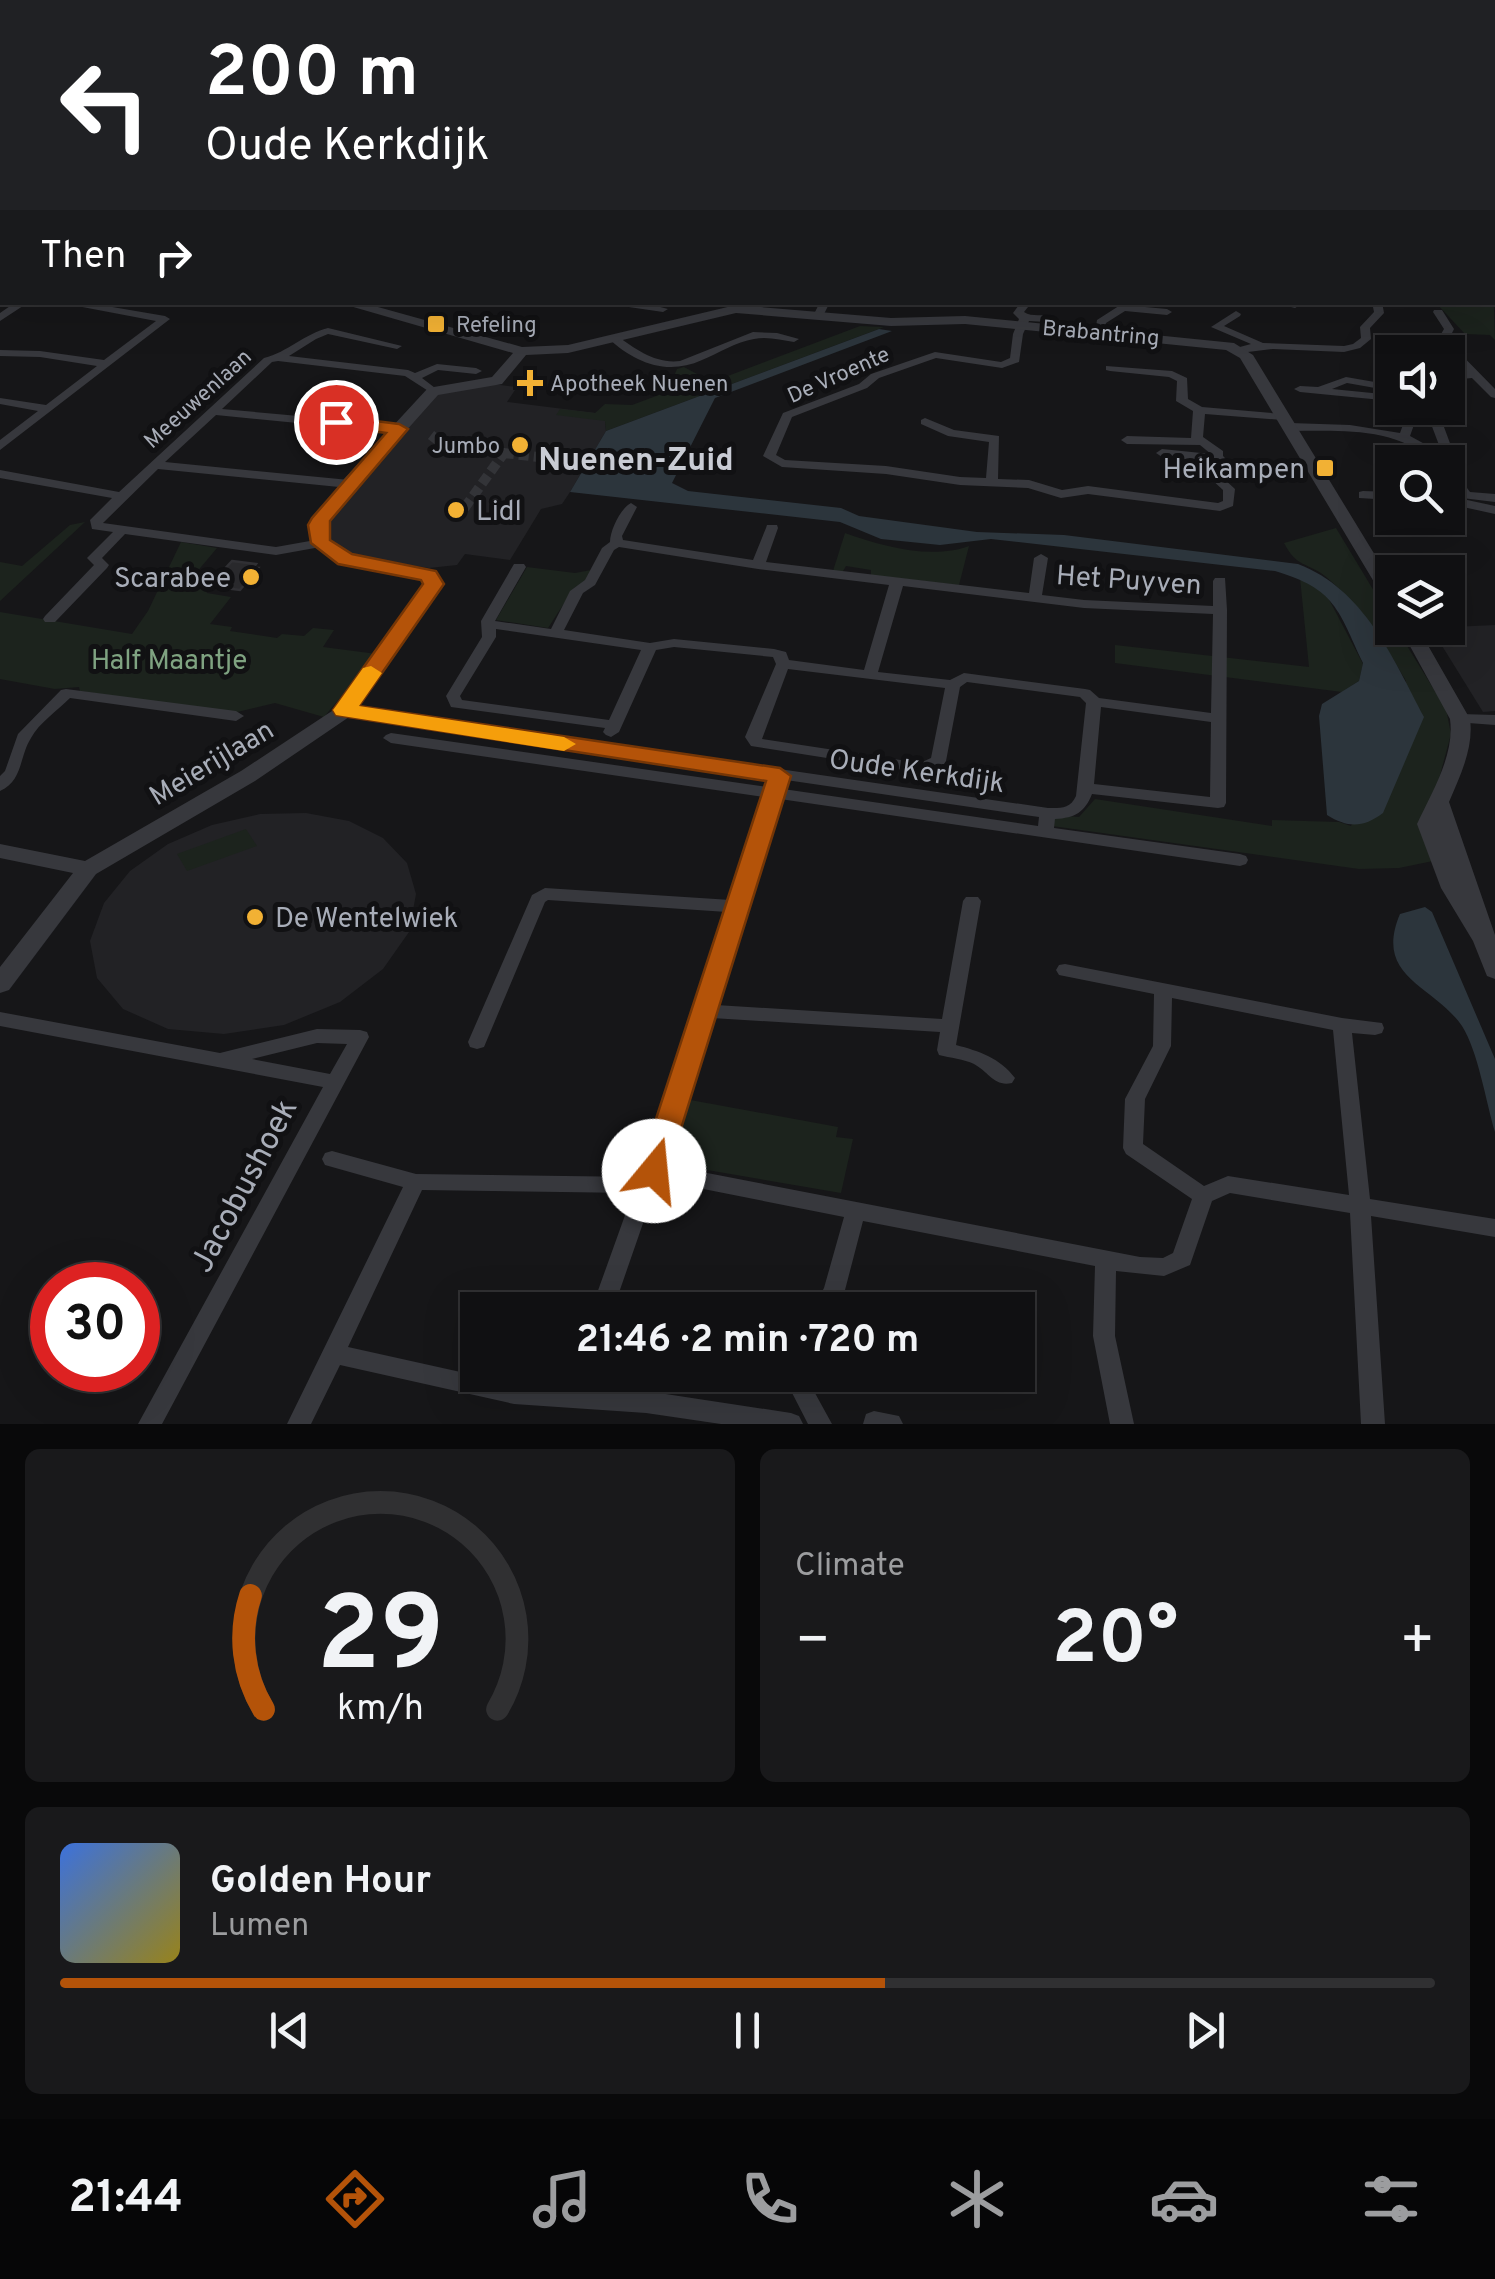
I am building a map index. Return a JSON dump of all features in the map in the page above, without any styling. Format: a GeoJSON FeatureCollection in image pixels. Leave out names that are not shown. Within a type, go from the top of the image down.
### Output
{"type":"FeatureCollection","features":[{"type":"Feature","properties":{"kind":"street"},"geometry":{"type":"LineString","coordinates":[[0,446],[165,320],[78,305]]}},
{"type":"Feature","properties":{"kind":"street"},"geometry":{"type":"LineString","coordinates":[[50,619],[102,565],[94,558],[122,530],[276,551],[320,543],[318,525],[349,484],[433,391],[497,381],[522,352],[354,305]]}},
{"type":"Feature","properties":{"kind":"street"},"geometry":{"type":"LineString","coordinates":[[639,305],[663,308]]}},
{"type":"Feature","properties":{"kind":"street"},"geometry":{"type":"LineString","coordinates":[[1025,305],[1018,313],[1022,321],[1048,319]]}},
{"type":"Feature","properties":{"kind":"street"},"geometry":{"type":"LineString","coordinates":[[1236,314],[1216,327],[1258,343],[1342,351],[1360,346],[1366,338],[1365,327],[1378,312],[1377,305]]}},
{"type":"Feature","properties":{"kind":"street","name":"Brabantring"},"geometry":{"type":"LineString","coordinates":[[522,352],[568,349],[737,306],[822,309],[891,322],[1022,321],[1212,342],[1240,350]]}},
{"type":"Feature","properties":{"kind":"street"},"geometry":{"type":"LineString","coordinates":[[1099,332],[1101,322],[1128,306],[1167,312]]}},
{"type":"Feature","properties":{"kind":"street"},"geometry":{"type":"LineString","coordinates":[[1438,312],[1449,329],[1442,341],[1471,375],[1495,395]]}},
{"type":"Feature","properties":{"kind":"street","name":"De Vroente"},"geometry":{"type":"LineString","coordinates":[[1022,321],[1014,360],[1008,364],[935,356],[875,376],[862,386],[788,415],[769,456],[782,463],[1028,484],[1062,494],[1088,490],[1220,507],[1230,502],[1229,489],[1216,478],[1220,458]]}},
{"type":"Feature","properties":{"kind":"street","name":"Meeuwenlaan"},"geometry":{"type":"LineString","coordinates":[[122,530],[96,526],[96,520],[268,360],[282,358],[319,332],[328,331],[397,346]]}},
{"type":"Feature","properties":{"kind":"street"},"geometry":{"type":"LineString","coordinates":[[613,338],[643,360],[684,367],[749,336],[794,339]]}},
{"type":"Feature","properties":{"kind":"street"},"geometry":{"type":"LineString","coordinates":[[1258,343],[1240,350],[1375,569]]}},
{"type":"Feature","properties":{"kind":"street"},"geometry":{"type":"LineString","coordinates":[[0,353],[40,354],[106,364]]}},
{"type":"Feature","properties":{"kind":"street"},"geometry":{"type":"LineString","coordinates":[[282,358],[415,376],[438,367],[476,371]]}},
{"type":"Feature","properties":{"kind":"street"},"geometry":{"type":"LineString","coordinates":[[1110,368],[1172,374],[1182,380],[1182,402],[1199,410],[1404,437],[1417,445]]}},
{"type":"Feature","properties":{"kind":"street"},"geometry":{"type":"LineString","coordinates":[[1465,375],[1471,375]]}},
{"type":"Feature","properties":{"kind":"street"},"geometry":{"type":"LineString","coordinates":[[415,376],[433,391]]}},
{"type":"Feature","properties":{"kind":"street"},"geometry":{"type":"LineString","coordinates":[[1300,389],[1375,394]]}},
{"type":"Feature","properties":{"kind":"street"},"geometry":{"type":"LineString","coordinates":[[0,401],[48,409]]}},
{"type":"Feature","properties":{"kind":"street"},"geometry":{"type":"LineString","coordinates":[[211,410],[399,429]]}},
{"type":"Feature","properties":{"kind":"street"},"geometry":{"type":"LineString","coordinates":[[1199,410],[1200,442]]}},
{"type":"Feature","properties":{"kind":"street"},"geometry":{"type":"LineString","coordinates":[[925,422],[952,432],[995,439],[992,481]]}},
{"type":"Feature","properties":{"kind":"street"},"geometry":{"type":"LineString","coordinates":[[1404,437],[1408,425]]}},
{"type":"Feature","properties":{"kind":"street"},"geometry":{"type":"LineString","coordinates":[[1127,440],[1200,442],[1220,458]]}},
{"type":"Feature","properties":{"kind":"street"},"geometry":{"type":"LineString","coordinates":[[1162,453],[1220,458]]}},
{"type":"Feature","properties":{"kind":"street"},"geometry":{"type":"LineString","coordinates":[[153,465],[349,484]]}},
{"type":"Feature","properties":{"kind":"street"},"geometry":{"type":"LineString","coordinates":[[0,474],[122,496]]}},
{"type":"Feature","properties":{"kind":"street"},"geometry":{"type":"LineString","coordinates":[[1363,495],[1375,495]]}},
{"type":"Feature","properties":{"kind":"street"},"geometry":{"type":"LineString","coordinates":[[1465,500],[1495,498]]}},
{"type":"Feature","properties":{"kind":"street"},"geometry":{"type":"LineString","coordinates":[[1465,502],[1495,510]]}},
{"type":"Feature","properties":{"kind":"street"},"geometry":{"type":"LineString","coordinates":[[556,632],[577,590],[590,582],[617,543],[616,536],[631,507]]}},
{"type":"Feature","properties":{"kind":"street"},"geometry":{"type":"LineString","coordinates":[[758,566],[772,528]]}},
{"type":"Feature","properties":{"kind":"street","name":"Meierijlaan"},"geometry":{"type":"LineString","coordinates":[[0,984],[88,869],[248,776],[344,710],[433,584],[428,575],[346,559],[320,543]]}},
{"type":"Feature","properties":{"kind":"street","name":"Het Puyven"},"geometry":{"type":"LineString","coordinates":[[617,543],[758,566],[1120,608],[1220,610]]}},
{"type":"Feature","properties":{"kind":"street","name":"Het Puyven"},"geometry":{"type":"LineString","coordinates":[[1035,598],[1041,558]]}},
{"type":"Feature","properties":{"kind":"street"},"geometry":{"type":"LineString","coordinates":[[519,567],[488,621],[489,636],[453,696],[456,704],[614,725]]}},
{"type":"Feature","properties":{"kind":"street"},"geometry":{"type":"LineString","coordinates":[[870,676],[897,582]]}},
{"type":"Feature","properties":{"kind":"street","name":"Het Puyven"},"geometry":{"type":"LineString","coordinates":[[1086,788],[1218,803],[1220,582]]}},
{"type":"Feature","properties":{"kind":"street"},"geometry":{"type":"LineString","coordinates":[[490,624],[650,647],[674,643],[781,655],[783,664],[752,737],[756,743],[922,768],[938,760],[957,679],[1085,693],[1094,702],[1218,718]]}},
{"type":"Feature","properties":{"kind":"street"},"geometry":{"type":"LineString","coordinates":[[1419,645],[1460,718],[1460,746],[1438,802],[1451,865],[1495,970]]}},
{"type":"Feature","properties":{"kind":"street"},"geometry":{"type":"LineString","coordinates":[[604,749],[650,647]]}},
{"type":"Feature","properties":{"kind":"street"},"geometry":{"type":"LineString","coordinates":[[783,664],[953,686]]}},
{"type":"Feature","properties":{"kind":"street"},"geometry":{"type":"LineString","coordinates":[[0,786],[12,772],[23,737],[66,693],[236,716]]}},
{"type":"Feature","properties":{"kind":"street"},"geometry":{"type":"LineString","coordinates":[[1045,832],[1048,814],[1068,814],[1081,806],[1094,702]]}},
{"type":"Feature","properties":{"kind":"street","name":"Oude Kerkdijk"},"geometry":{"type":"LineString","coordinates":[[344,710],[516,746],[777,784],[1048,814]]}},
{"type":"Feature","properties":{"kind":"street"},"geometry":{"type":"LineString","coordinates":[[1460,718],[1495,720]]}},
{"type":"Feature","properties":{"kind":"street","name":"Oude Kerkdijk"},"geometry":{"type":"LineString","coordinates":[[391,738],[604,749],[1045,832],[1240,860]]}},
{"type":"Feature","properties":{"kind":"street"},"geometry":{"type":"LineString","coordinates":[[608,1292],[705,1011],[777,784]]}},
{"type":"Feature","properties":{"kind":"street"},"geometry":{"type":"LineString","coordinates":[[0,851],[88,869]]}},
{"type":"Feature","properties":{"kind":"street"},"geometry":{"type":"LineString","coordinates":[[477,1042],[538,898],[545,894],[613,901],[676,898],[738,907]]}},
{"type":"Feature","properties":{"kind":"street"},"geometry":{"type":"LineString","coordinates":[[972,900],[946,1050],[979,1058],[1005,1078]]}},
{"type":"Feature","properties":{"kind":"street"},"geometry":{"type":"LineString","coordinates":[[1065,970],[1342,1025],[1375,1028]]}},
{"type":"Feature","properties":{"kind":"street"},"geometry":{"type":"LineString","coordinates":[[1163,991],[1162,1046],[1136,1099],[1133,1148],[1203,1196]]}},
{"type":"Feature","properties":{"kind":"street"},"geometry":{"type":"LineString","coordinates":[[705,1011],[801,1020],[855,1019],[949,1026]]}},
{"type":"Feature","properties":{"kind":"street","name":"Jacobushoek"},"geometry":{"type":"LineString","coordinates":[[0,1019],[334,1082]]}},
{"type":"Feature","properties":{"kind":"street"},"geometry":{"type":"LineString","coordinates":[[1342,1025],[1360,1205],[1373,1424]]}},
{"type":"Feature","properties":{"kind":"street","name":"Jacobushoek"},"geometry":{"type":"LineString","coordinates":[[150,1424],[360,1037],[317,1036],[224,1060]]}},
{"type":"Feature","properties":{"kind":"street"},"geometry":{"type":"LineString","coordinates":[[332,1160],[416,1182],[648,1178],[856,1209],[1164,1267],[1182,1259],[1203,1196],[1228,1184],[1495,1228]]}},
{"type":"Feature","properties":{"kind":"street"},"geometry":{"type":"LineString","coordinates":[[299,1424],[416,1182]]}},
{"type":"Feature","properties":{"kind":"street"},"geometry":{"type":"LineString","coordinates":[[833,1292],[856,1209]]}},
{"type":"Feature","properties":{"kind":"street"},"geometry":{"type":"LineString","coordinates":[[1106,1259],[1104,1336],[1122,1424]]}},
{"type":"Feature","properties":{"kind":"street"},"geometry":{"type":"LineString","coordinates":[[334,1354],[460,1382]]}},
{"type":"Feature","properties":{"kind":"street"},"geometry":{"type":"LineString","coordinates":[[615,1392],[791,1424]]}},
{"type":"Feature","properties":{"kind":"street"},"geometry":{"type":"LineString","coordinates":[[802,1392],[820,1424]]}},
{"type":"Feature","properties":{"kind":"shaded area"},"geometry":{"type":"Polygon","coordinates":[[[879,329],[892,331],[715,398],[672,483],[688,491],[841,508],[859,516],[977,532],[1064,535],[1298,564],[1321,575],[1359,608],[1375,630],[1375,645],[1385,645],[1424,717],[1383,813],[1369,821],[1342,822],[1327,815],[1319,716],[1322,704],[1359,681],[1363,663],[1340,615],[1311,586],[1275,571],[991,539],[940,545],[881,539],[840,522],[570,492],[606,431],[879,329]]]}},
{"type":"Feature","properties":{"kind":"shaded area"},"geometry":{"type":"Polygon","coordinates":[[[493,384],[517,387],[507,402],[596,413],[605,421],[606,431],[562,504],[541,509],[510,560],[465,554],[457,565],[429,568],[349,556],[331,544],[325,527],[436,393],[493,384]]]}},
{"type":"Feature","properties":{"kind":"shaded area"},"geometry":{"type":"Polygon","coordinates":[[[1495,625],[1495,711],[1483,712],[1442,645],[1465,645],[1465,626],[1495,625]]]}},
{"type":"Feature","properties":{"kind":"shaded area","name":"De Wentelwiek"},"geometry":{"type":"Polygon","coordinates":[[[306,813],[349,821],[383,838],[407,863],[416,894],[409,932],[383,969],[340,1002],[284,1025],[224,1034],[168,1029],[123,1009],[97,978],[90,941],[104,903],[130,871],[168,844],[212,825],[260,814],[306,813]]]}},
{"type":"Feature","properties":{"kind":"shaded area"},"geometry":{"type":"Polygon","coordinates":[[[1425,907],[1432,912],[1495,1059],[1495,1132],[1477,1063],[1462,1026],[1410,979],[1394,953],[1400,914],[1425,907]]]}},
{"type":"Feature","properties":{"kind":"green space"},"geometry":{"type":"Polygon","coordinates":[[[1438,305],[1494,305],[1495,340],[1490,335],[1465,334],[1438,305]]]}},
{"type":"Feature","properties":{"kind":"green space"},"geometry":{"type":"Polygon","coordinates":[[[860,326],[884,327],[606,431],[605,421],[556,415],[560,409],[595,413],[605,404],[632,405],[667,392],[677,369],[684,367],[712,382],[860,326]]]}},
{"type":"Feature","properties":{"kind":"green space"},"geometry":{"type":"Polygon","coordinates":[[[85,522],[0,601],[0,562],[22,566],[70,525],[85,522]]]}},
{"type":"Feature","properties":{"kind":"green space"},"geometry":{"type":"Polygon","coordinates":[[[1336,528],[1375,593],[1375,632],[1350,599],[1325,576],[1298,561],[1284,543],[1336,528]]]}},
{"type":"Feature","properties":{"kind":"green space"},"geometry":{"type":"Polygon","coordinates":[[[845,533],[890,547],[923,551],[969,546],[959,585],[871,575],[871,570],[846,566],[843,571],[833,571],[845,533]]]}},
{"type":"Feature","properties":{"kind":"green space","name":"Half Maantje"},"geometry":{"type":"Polygon","coordinates":[[[181,542],[217,548],[196,573],[207,593],[231,597],[210,624],[277,638],[282,634],[304,636],[313,628],[334,630],[323,647],[377,654],[324,717],[275,703],[233,713],[80,691],[79,687],[55,689],[0,679],[0,612],[132,634],[148,611],[181,542]]]}},
{"type":"Feature","properties":{"kind":"green space"},"geometry":{"type":"Polygon","coordinates":[[[527,567],[575,573],[591,570],[548,628],[496,620],[527,567]]]}},
{"type":"Feature","properties":{"kind":"green space"},"geometry":{"type":"Polygon","coordinates":[[[1300,578],[1324,590],[1363,664],[1359,681],[1342,692],[1115,663],[1115,645],[1309,667],[1300,578]]]}},
{"type":"Feature","properties":{"kind":"green space"},"geometry":{"type":"Polygon","coordinates":[[[1384,645],[1406,645],[1446,709],[1451,734],[1436,790],[1433,861],[1399,868],[1359,869],[1052,826],[1054,815],[1079,817],[1095,799],[1272,826],[1272,820],[1339,822],[1351,826],[1406,681],[1384,645]]]}},
{"type":"Feature","properties":{"kind":"green space"},"geometry":{"type":"Polygon","coordinates":[[[246,829],[257,846],[187,871],[177,854],[246,829]]]}},
{"type":"Feature","properties":{"kind":"green space"},"geometry":{"type":"Polygon","coordinates":[[[685,1099],[838,1127],[836,1137],[853,1139],[841,1193],[672,1164],[669,1156],[685,1099]]]}},
{"type":"Feature","properties":{"kind":"building","name":"Scarabee"},"geometry":{"type":"Polygon","coordinates":[[[232,561],[256,564],[253,568],[258,568],[240,590],[217,587],[228,575],[220,574],[232,561]]]}},
{"type":"Feature","properties":{"kind":"tunnel"},"geometry":{"type":"LineString","coordinates":[[431,435],[445,446],[504,453]]}},
{"type":"Feature","properties":{"kind":"tunnel"},"geometry":{"type":"LineString","coordinates":[[458,517],[504,453]]}},
{"type":"Feature","properties":{"kind":"tunnel"},"geometry":{"type":"LineString","coordinates":[[504,453],[556,459]]}},
{"type":"Feature","properties":{"kind":"slow traffic"},"geometry":{"type":"LineString","coordinates":[[371,673],[344,710],[564,744]]}},
{"type":"Feature","properties":{"kind":"place","name":"Refeling"},"geometry":{"type":"Point","coordinates":[436,324]}},
{"type":"Feature","properties":{"kind":"place","name":"Apotheek Nuenen"},"geometry":{"type":"Point","coordinates":[530,383]}},
{"type":"Feature","properties":{"kind":"place","name":"Jumbo"},"geometry":{"type":"Point","coordinates":[520,445]}},
{"type":"Feature","properties":{"kind":"place","name":"Heikampen"},"geometry":{"type":"Point","coordinates":[1325,468]}},
{"type":"Feature","properties":{"kind":"place","name":"Lidl"},"geometry":{"type":"Point","coordinates":[456,510]}},
{"type":"Feature","properties":{"kind":"place","name":"Scarabee"},"geometry":{"type":"Point","coordinates":[251,577]}},
{"type":"Feature","properties":{"kind":"place","name":"De Wentelwiek"},"geometry":{"type":"Point","coordinates":[255,917]}},
{"type":"Feature","properties":{"kind":"district","name":"Nuenen-Zuid"},"geometry":{"type":"Point","coordinates":[636,459]}},
{"type":"Feature","properties":{"kind":"route"},"geometry":{"type":"LineString","coordinates":[[336,422],[399,429],[322,518],[318,525],[320,543],[346,559],[428,575],[433,584],[344,710],[780,776],[654,1171]]}}]}
